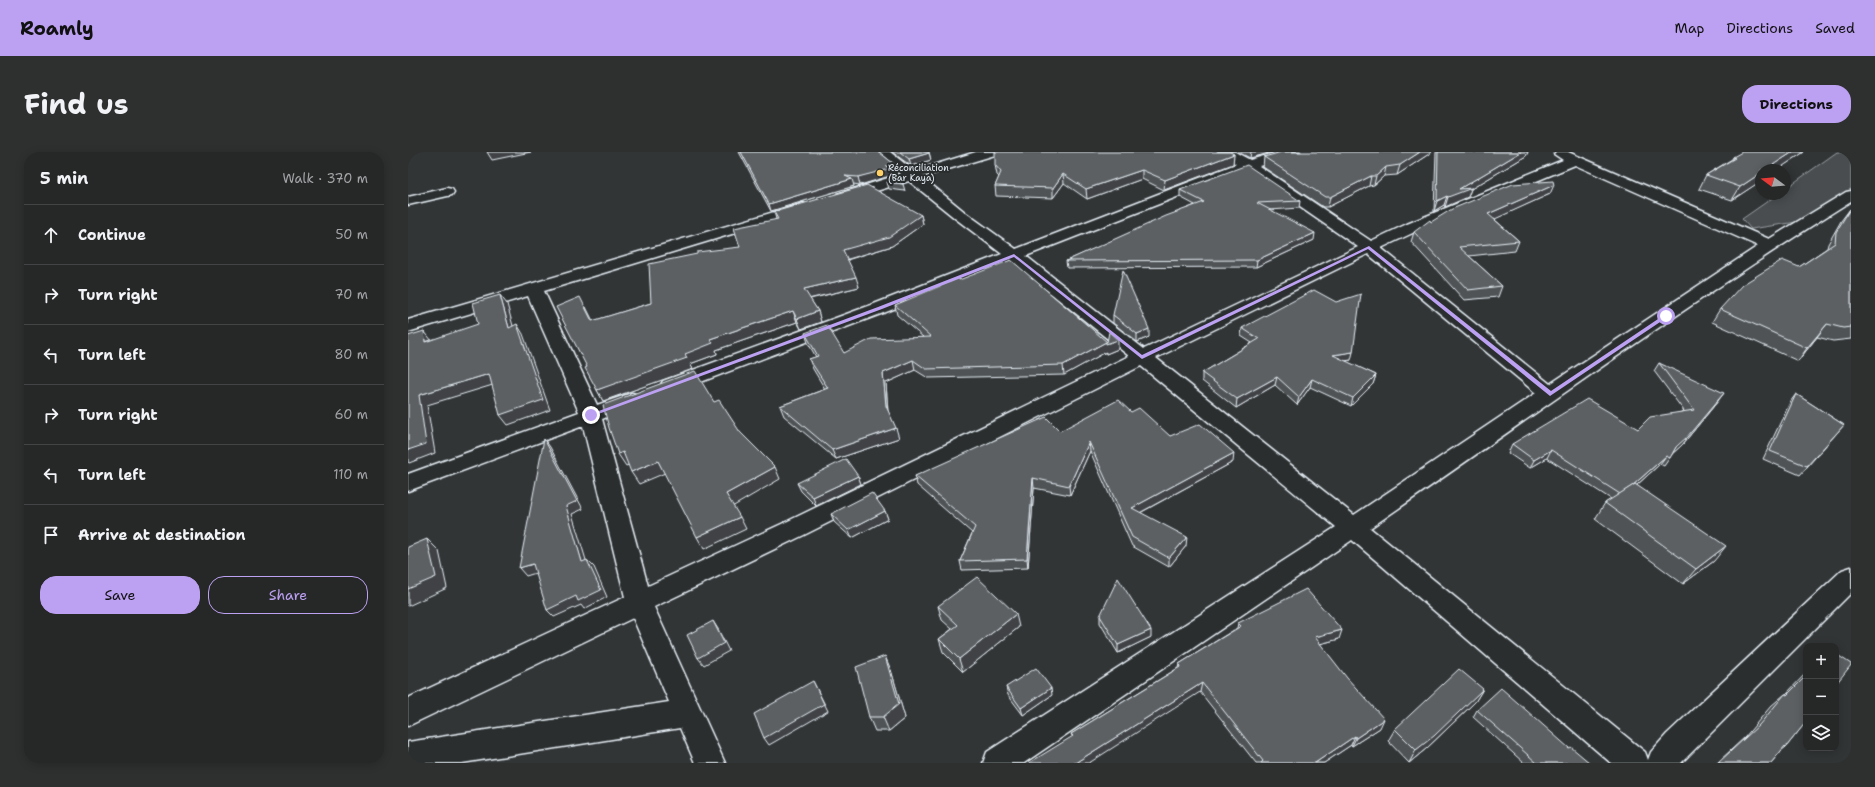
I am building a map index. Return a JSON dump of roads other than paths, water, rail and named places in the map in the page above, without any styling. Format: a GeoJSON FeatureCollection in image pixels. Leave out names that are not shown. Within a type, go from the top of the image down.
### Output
{"type":"FeatureCollection","features":[{"type":"Feature","properties":{"kind":"street"},"geometry":{"type":"LineString","coordinates":[[882,152],[961,216],[1014,255],[1354,528],[1634,763]]}},
{"type":"Feature","properties":{"kind":"street"},"geometry":{"type":"LineString","coordinates":[[408,326],[990,152]]}},
{"type":"Feature","properties":{"kind":"street"},"geometry":{"type":"LineString","coordinates":[[1225,152],[1248,165],[1369,247],[1550,394]]}},
{"type":"Feature","properties":{"kind":"street"},"geometry":{"type":"LineString","coordinates":[[408,483],[880,308],[1248,165],[1293,152]]}},
{"type":"Feature","properties":{"kind":"street"},"geometry":{"type":"LineString","coordinates":[[408,712],[803,524],[1369,247],[1566,156],[1771,246]]}},
{"type":"Feature","properties":{"kind":"street"},"geometry":{"type":"LineString","coordinates":[[408,201],[448,192]]}},
{"type":"Feature","properties":{"kind":"street"},"geometry":{"type":"LineString","coordinates":[[998,763],[1237,607],[1550,394],[1771,246],[1851,195]]}},
{"type":"Feature","properties":{"kind":"street"},"geometry":{"type":"LineString","coordinates":[[534,289],[591,415],[640,602],[710,763]]}},
{"type":"Feature","properties":{"kind":"street"},"geometry":{"type":"LineString","coordinates":[[1662,763],[1678,744],[1851,577]]}},
{"type":"Feature","properties":{"kind":"street"},"geometry":{"type":"LineString","coordinates":[[408,757],[474,754],[688,713]]}},
{"type":"Feature","properties":{"kind":"place","name":"Réconciliation (Bar Kaya)"},"geometry":{"type":"Point","coordinates":[880,173]}}]}
